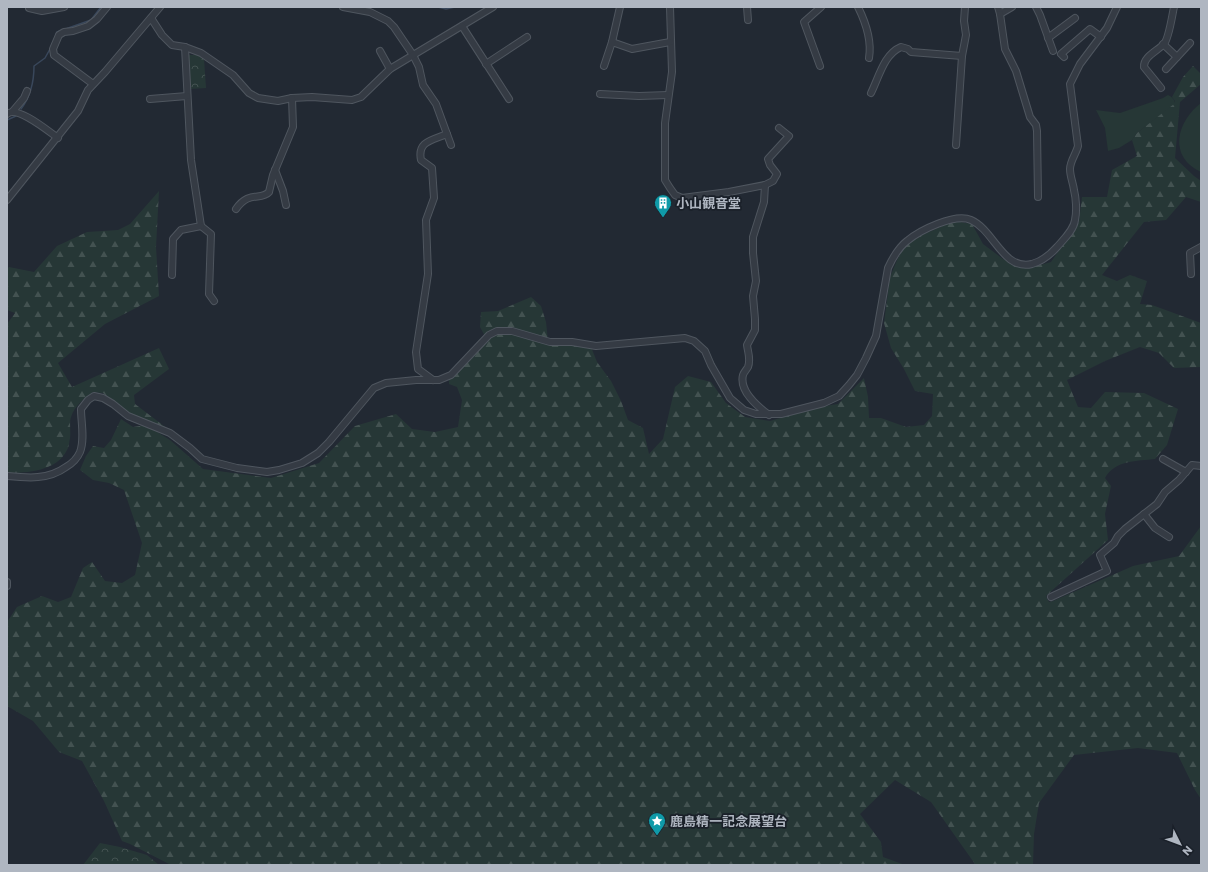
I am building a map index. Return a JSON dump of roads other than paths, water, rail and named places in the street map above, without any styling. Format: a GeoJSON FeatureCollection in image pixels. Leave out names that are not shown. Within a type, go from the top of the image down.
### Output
{"type":"FeatureCollection","features":[{"type":"Feature","properties":{"kind":"street"},"geometry":{"type":"LineString","coordinates":[[29,8],[42,11],[64,7]]}},
{"type":"Feature","properties":{"kind":"street"},"geometry":{"type":"LineString","coordinates":[[93,84],[54,55],[53,49],[59,35],[64,32],[73,31],[88,26],[97,19],[107,7]]}},
{"type":"Feature","properties":{"kind":"street"},"geometry":{"type":"LineString","coordinates":[[7,200],[58,138],[78,111],[88,90],[160,7]]}},
{"type":"Feature","properties":{"kind":"street"},"geometry":{"type":"LineString","coordinates":[[343,7],[370,12],[388,21],[413,55],[419,67],[423,85],[436,104],[451,145]]}},
{"type":"Feature","properties":{"kind":"street"},"geometry":{"type":"LineString","coordinates":[[151,18],[162,35],[172,45],[185,47],[201,53],[233,75],[249,93],[258,98],[278,101],[292,98],[312,97],[352,100],[361,97],[390,69],[493,7]]}},
{"type":"Feature","properties":{"kind":"street"},"geometry":{"type":"LineString","coordinates":[[604,66],[612,42],[620,7]]}},
{"type":"Feature","properties":{"kind":"street"},"geometry":{"type":"LineString","coordinates":[[670,7],[672,72],[665,123],[665,180],[675,195],[682,198],[729,192],[765,185],[773,181],[776,174],[770,165],[768,158],[789,136],[779,128]]}},
{"type":"Feature","properties":{"kind":"street"},"geometry":{"type":"LineString","coordinates":[[747,7],[748,20]]}},
{"type":"Feature","properties":{"kind":"street"},"geometry":{"type":"LineString","coordinates":[[820,66],[804,22],[821,7]]}},
{"type":"Feature","properties":{"kind":"street"},"geometry":{"type":"LineString","coordinates":[[858,7],[864,20],[871,48],[869,58]]}},
{"type":"Feature","properties":{"kind":"street"},"geometry":{"type":"LineString","coordinates":[[956,145],[962,56],[966,35],[964,21],[965,7]]}},
{"type":"Feature","properties":{"kind":"street"},"geometry":{"type":"LineString","coordinates":[[998,7],[1005,49],[1016,70],[1030,117],[1036,125],[1038,197]]}},
{"type":"Feature","properties":{"kind":"street"},"geometry":{"type":"LineString","coordinates":[[1000,14],[1012,7]]}},
{"type":"Feature","properties":{"kind":"street"},"geometry":{"type":"LineString","coordinates":[[1036,7],[1053,51]]}},
{"type":"Feature","properties":{"kind":"street"},"geometry":{"type":"LineString","coordinates":[[7,476],[27,478],[44,477],[57,473],[75,461],[81,451],[81,409],[88,400],[94,396],[103,398],[128,416],[170,433],[202,458],[237,468],[266,472],[302,463],[318,453],[329,442],[374,388],[386,383],[439,380],[451,375],[489,335],[496,331],[512,331],[550,342],[572,342],[596,346],[685,338],[694,341],[704,351],[730,398],[744,410],[756,414],[782,414],[824,403],[839,396],[857,375],[876,336],[888,268],[898,251],[918,233],[950,220],[965,219],[976,222],[1013,262],[1028,265],[1045,259],[1071,229],[1075,221],[1075,191],[1070,168],[1077,152],[1078,138],[1070,84],[1080,64],[1112,20],[1117,7]]}},
{"type":"Feature","properties":{"kind":"street"},"geometry":{"type":"LineString","coordinates":[[1162,88],[1144,67],[1144,64],[1146,60],[1165,42],[1174,7]]}},
{"type":"Feature","properties":{"kind":"street"},"geometry":{"type":"LineString","coordinates":[[1048,38],[1075,18]]}},
{"type":"Feature","properties":{"kind":"street"},"geometry":{"type":"LineString","coordinates":[[462,26],[509,99]]}},
{"type":"Feature","properties":{"kind":"street"},"geometry":{"type":"LineString","coordinates":[[1064,57],[1062,54],[1090,29],[1101,37]]}},
{"type":"Feature","properties":{"kind":"street"},"geometry":{"type":"LineString","coordinates":[[486,64],[527,37]]}},
{"type":"Feature","properties":{"kind":"street"},"geometry":{"type":"LineString","coordinates":[[612,42],[632,49],[670,42]]}},
{"type":"Feature","properties":{"kind":"street"},"geometry":{"type":"LineString","coordinates":[[1166,69],[1190,43]]}},
{"type":"Feature","properties":{"kind":"street"},"geometry":{"type":"LineString","coordinates":[[1163,44],[1177,57]]}},
{"type":"Feature","properties":{"kind":"street"},"geometry":{"type":"LineString","coordinates":[[185,47],[191,160],[201,226],[212,234],[209,294],[214,301]]}},
{"type":"Feature","properties":{"kind":"street"},"geometry":{"type":"LineString","coordinates":[[871,93],[887,59],[893,50],[901,47],[908,49],[911,52],[962,56]]}},
{"type":"Feature","properties":{"kind":"street"},"geometry":{"type":"LineString","coordinates":[[380,51],[390,69]]}},
{"type":"Feature","properties":{"kind":"street"},"geometry":{"type":"LineString","coordinates":[[27,91],[24,98],[10,112],[40,124],[58,138]]}},
{"type":"Feature","properties":{"kind":"street"},"geometry":{"type":"LineString","coordinates":[[600,94],[639,96],[668,95]]}},
{"type":"Feature","properties":{"kind":"street"},"geometry":{"type":"LineString","coordinates":[[150,99],[187,96]]}},
{"type":"Feature","properties":{"kind":"street"},"geometry":{"type":"LineString","coordinates":[[236,209],[239,204],[247,198],[267,194],[271,187],[275,170],[293,128],[292,98]]}},
{"type":"Feature","properties":{"kind":"street"},"geometry":{"type":"LineString","coordinates":[[433,380],[418,369],[416,352],[428,274],[426,220],[434,198],[432,168],[421,160],[420,152],[424,144],[447,134]]}},
{"type":"Feature","properties":{"kind":"street"},"geometry":{"type":"LineString","coordinates":[[275,170],[283,191],[286,205]]}},
{"type":"Feature","properties":{"kind":"street"},"geometry":{"type":"LineString","coordinates":[[765,185],[764,202],[753,237],[756,281],[753,296],[756,318],[755,330],[750,337],[747,346],[750,359],[743,375],[747,393],[757,406],[770,415]]}},
{"type":"Feature","properties":{"kind":"street"},"geometry":{"type":"LineString","coordinates":[[172,275],[173,239],[181,230],[201,226]]}},
{"type":"Feature","properties":{"kind":"street"},"geometry":{"type":"LineString","coordinates":[[1191,274],[1190,254],[1201,247]]}},
{"type":"Feature","properties":{"kind":"street"},"geometry":{"type":"LineString","coordinates":[[1163,459],[1186,472]]}},
{"type":"Feature","properties":{"kind":"street"},"geometry":{"type":"LineString","coordinates":[[1051,597],[1107,571],[1100,554],[1114,543],[1125,528],[1157,504],[1165,492],[1192,466],[1201,466]]}},
{"type":"Feature","properties":{"kind":"street"},"geometry":{"type":"LineString","coordinates":[[1144,514],[1155,528],[1169,537]]}},
{"type":"Feature","properties":{"kind":"waterway"},"geometry":{"type":"LineString","coordinates":[[56,34],[57,32],[91,20],[101,7]]}},
{"type":"Feature","properties":{"kind":"waterway"},"geometry":{"type":"LineString","coordinates":[[438,7],[446,9],[455,7]]}},
{"type":"Feature","properties":{"kind":"waterway"},"geometry":{"type":"LineString","coordinates":[[21,109],[31,89],[34,66],[45,58],[50,49]]}},
{"type":"Feature","properties":{"kind":"waterway"},"geometry":{"type":"LineString","coordinates":[[7,120],[16,116]]}},
{"type":"Feature","properties":{"kind":"place","name":"小山観音堂"},"geometry":{"type":"Point","coordinates":[663,218]}},
{"type":"Feature","properties":{"kind":"place","name":"鹿島精一記念展望台"},"geometry":{"type":"Point","coordinates":[657,836]}}]}
